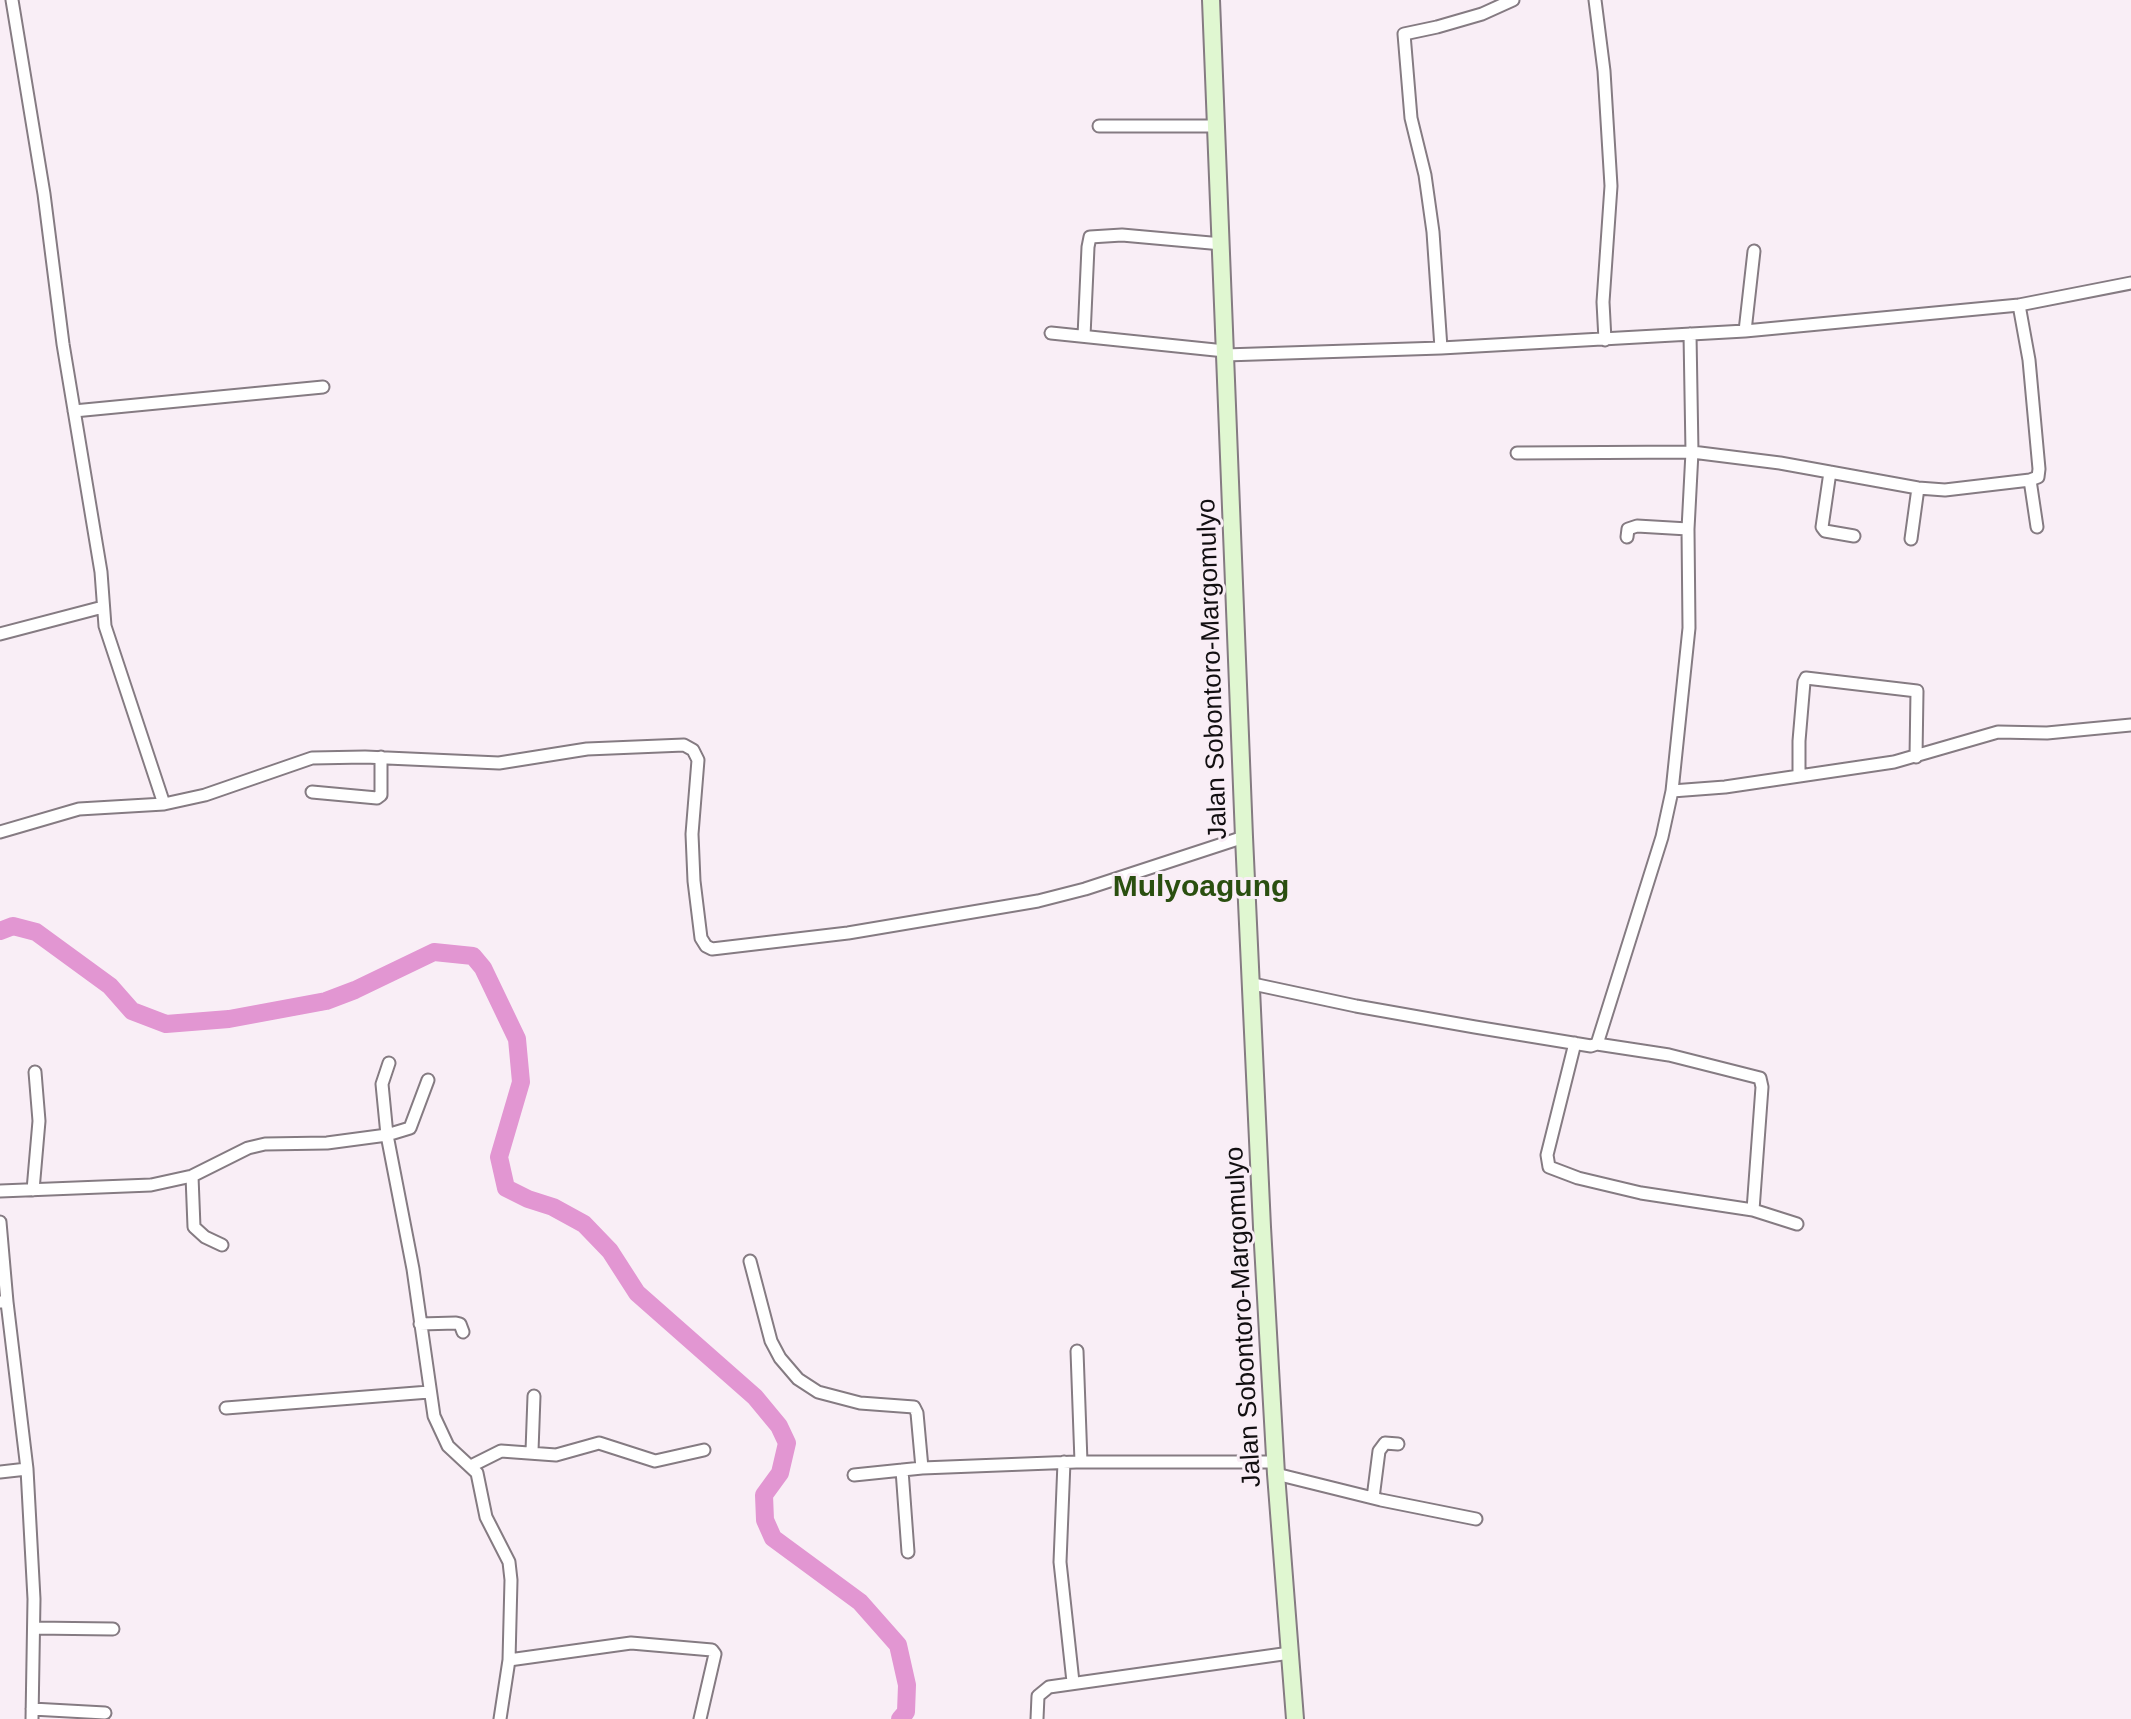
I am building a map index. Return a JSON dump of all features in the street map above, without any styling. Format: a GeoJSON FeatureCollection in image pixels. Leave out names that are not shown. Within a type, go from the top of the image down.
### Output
{"type":"FeatureCollection","features":[{"type":"Feature","properties":{"kind":"street"},"geometry":{"type":"LineString","coordinates":[[12,0],[44,194],[110,646],[164,804]]}},
{"type":"Feature","properties":{"kind":"street","name":"Jalan Sobontoro-Margomulyo"},"geometry":{"type":"LineString","coordinates":[[1211,0],[1262,1227],[1295,1719]]}},
{"type":"Feature","properties":{"kind":"street"},"geometry":{"type":"LineString","coordinates":[[1441,348],[1433,232],[1425,175],[1411,118],[1404,34],[1482,14],[1513,0]]}},
{"type":"Feature","properties":{"kind":"street"},"geometry":{"type":"LineString","coordinates":[[1595,0],[1604,71],[1611,186],[1603,302],[1605,340]]}},
{"type":"Feature","properties":{"kind":"street"},"geometry":{"type":"LineString","coordinates":[[1099,126],[1217,126]]}},
{"type":"Feature","properties":{"kind":"street"},"geometry":{"type":"LineString","coordinates":[[1084,336],[1090,237],[1122,235],[1222,244]]}},
{"type":"Feature","properties":{"kind":"street"},"geometry":{"type":"LineString","coordinates":[[1745,331],[1754,251]]}},
{"type":"Feature","properties":{"kind":"street"},"geometry":{"type":"LineString","coordinates":[[1051,333],[1225,353],[1441,348],[1745,331],[2019,305],[2131,283]]}},
{"type":"Feature","properties":{"kind":"street"},"geometry":{"type":"LineString","coordinates":[[1517,453],[1692,452],[1918,488],[1962,489],[2030,480],[2038,477],[2039,469],[2029,360],[2019,305]]}},
{"type":"Feature","properties":{"kind":"street"},"geometry":{"type":"LineString","coordinates":[[1597,1044],[1662,837],[1672,791],[1689,628],[1688,529],[1692,452],[1690,334]]}},
{"type":"Feature","properties":{"kind":"street"},"geometry":{"type":"LineString","coordinates":[[74,411],[323,387]]}},
{"type":"Feature","properties":{"kind":"street"},"geometry":{"type":"LineString","coordinates":[[1830,472],[1822,527],[1825,531],[1854,536]]}},
{"type":"Feature","properties":{"kind":"street"},"geometry":{"type":"LineString","coordinates":[[2030,480],[2037,527]]}},
{"type":"Feature","properties":{"kind":"street"},"geometry":{"type":"LineString","coordinates":[[1911,539],[1918,488]]}},
{"type":"Feature","properties":{"kind":"street"},"geometry":{"type":"LineString","coordinates":[[1627,537],[1628,529],[1637,526],[1688,529]]}},
{"type":"Feature","properties":{"kind":"street"},"geometry":{"type":"LineString","coordinates":[[0,634],[103,607]]}},
{"type":"Feature","properties":{"kind":"street"},"geometry":{"type":"LineString","coordinates":[[1799,776],[1801,712],[1806,678],[1917,691],[1916,757]]}},
{"type":"Feature","properties":{"kind":"street"},"geometry":{"type":"LineString","coordinates":[[1672,791],[1725,787],[1916,757],[1998,732],[2047,733],[2131,725]]}},
{"type":"Feature","properties":{"kind":"street"},"geometry":{"type":"LineString","coordinates":[[0,832],[79,809],[164,804],[205,795],[302,760],[381,757],[499,763],[597,748],[679,744],[690,746],[698,760],[692,834],[697,908],[703,942],[712,949],[848,933],[1038,901],[1085,889],[1244,837]]}},
{"type":"Feature","properties":{"kind":"street"},"geometry":{"type":"LineString","coordinates":[[312,792],[377,798],[381,795],[381,757]]}},
{"type":"Feature","properties":{"kind":"street"},"geometry":{"type":"LineString","coordinates":[[1253,984],[1356,1006],[1591,1046],[1597,1044],[1669,1055],[1760,1078],[1762,1087],[1753,1210]]}},
{"type":"Feature","properties":{"kind":"street"},"geometry":{"type":"LineString","coordinates":[[1575,1043],[1547,1155],[1549,1167],[1578,1178],[1641,1193],[1753,1210],[1797,1224]]}},
{"type":"Feature","properties":{"kind":"street"},"geometry":{"type":"LineString","coordinates":[[389,1063],[382,1084],[387,1135],[413,1269],[429,1392],[440,1433],[480,1479],[486,1517],[509,1562],[509,1660],[500,1719]]}},
{"type":"Feature","properties":{"kind":"street"},"geometry":{"type":"LineString","coordinates":[[33,1190],[39,1121],[35,1072]]}},
{"type":"Feature","properties":{"kind":"street"},"geometry":{"type":"LineString","coordinates":[[0,1191],[136,1187],[192,1176],[248,1148],[265,1144],[327,1143],[387,1135],[410,1128],[428,1080]]}},
{"type":"Feature","properties":{"kind":"street"},"geometry":{"type":"LineString","coordinates":[[192,1176],[195,1229],[222,1245]]}},
{"type":"Feature","properties":{"kind":"street"},"geometry":{"type":"LineString","coordinates":[[0,1222],[4,1302],[27,1469],[34,1628],[32,1714],[105,1713]]}},
{"type":"Feature","properties":{"kind":"street"},"geometry":{"type":"LineString","coordinates":[[750,1261],[771,1341],[780,1358],[798,1379],[818,1392],[860,1403],[917,1409],[922,1468]]}},
{"type":"Feature","properties":{"kind":"street"},"geometry":{"type":"LineString","coordinates":[[420,1324],[458,1323],[463,1332]]}},
{"type":"Feature","properties":{"kind":"street"},"geometry":{"type":"LineString","coordinates":[[1077,1351],[1081,1462]]}},
{"type":"Feature","properties":{"kind":"street"},"geometry":{"type":"LineString","coordinates":[[226,1408],[429,1392]]}},
{"type":"Feature","properties":{"kind":"street"},"geometry":{"type":"LineString","coordinates":[[532,1451],[534,1396]]}},
{"type":"Feature","properties":{"kind":"street"},"geometry":{"type":"LineString","coordinates":[[471,1466],[501,1451],[556,1455],[600,1443],[655,1461],[704,1450]]}},
{"type":"Feature","properties":{"kind":"street"},"geometry":{"type":"LineString","coordinates":[[1373,1498],[1379,1451],[1385,1443],[1398,1444]]}},
{"type":"Feature","properties":{"kind":"street"},"geometry":{"type":"LineString","coordinates":[[1064,1462],[1060,1562],[1073,1682]]}},
{"type":"Feature","properties":{"kind":"street"},"geometry":{"type":"LineString","coordinates":[[854,1475],[922,1468],[1064,1462],[1276,1468],[1373,1498],[1476,1519]]}},
{"type":"Feature","properties":{"kind":"street"},"geometry":{"type":"LineString","coordinates":[[0,1472],[27,1469]]}},
{"type":"Feature","properties":{"kind":"street"},"geometry":{"type":"LineString","coordinates":[[902,1470],[908,1552]]}},
{"type":"Feature","properties":{"kind":"street"},"geometry":{"type":"LineString","coordinates":[[34,1628],[113,1629]]}},
{"type":"Feature","properties":{"kind":"street"},"geometry":{"type":"LineString","coordinates":[[509,1660],[631,1643],[712,1650],[715,1654],[700,1719]]}},
{"type":"Feature","properties":{"kind":"street"},"geometry":{"type":"LineString","coordinates":[[1037,1719],[1041,1691],[1073,1682],[1290,1653]]}},
{"type":"Feature","properties":{"kind":"waterway"},"geometry":{"type":"LineString","coordinates":[[0,931],[13,926],[36,932],[110,986],[132,1011],[166,1024],[229,1019],[326,1001],[434,952],[473,956],[483,968],[517,1039],[521,1082],[499,1157],[506,1188],[553,1207],[584,1224],[610,1251],[637,1293],[755,1397],[779,1426],[787,1443],[780,1473],[764,1495],[765,1520],[773,1538],[860,1602],[898,1645],[907,1685],[906,1712],[900,1719]]}},
{"type":"Feature","properties":{"kind":"district","name":"Mulyoagung"},"geometry":{"type":"Point","coordinates":[1201,888]}}]}
